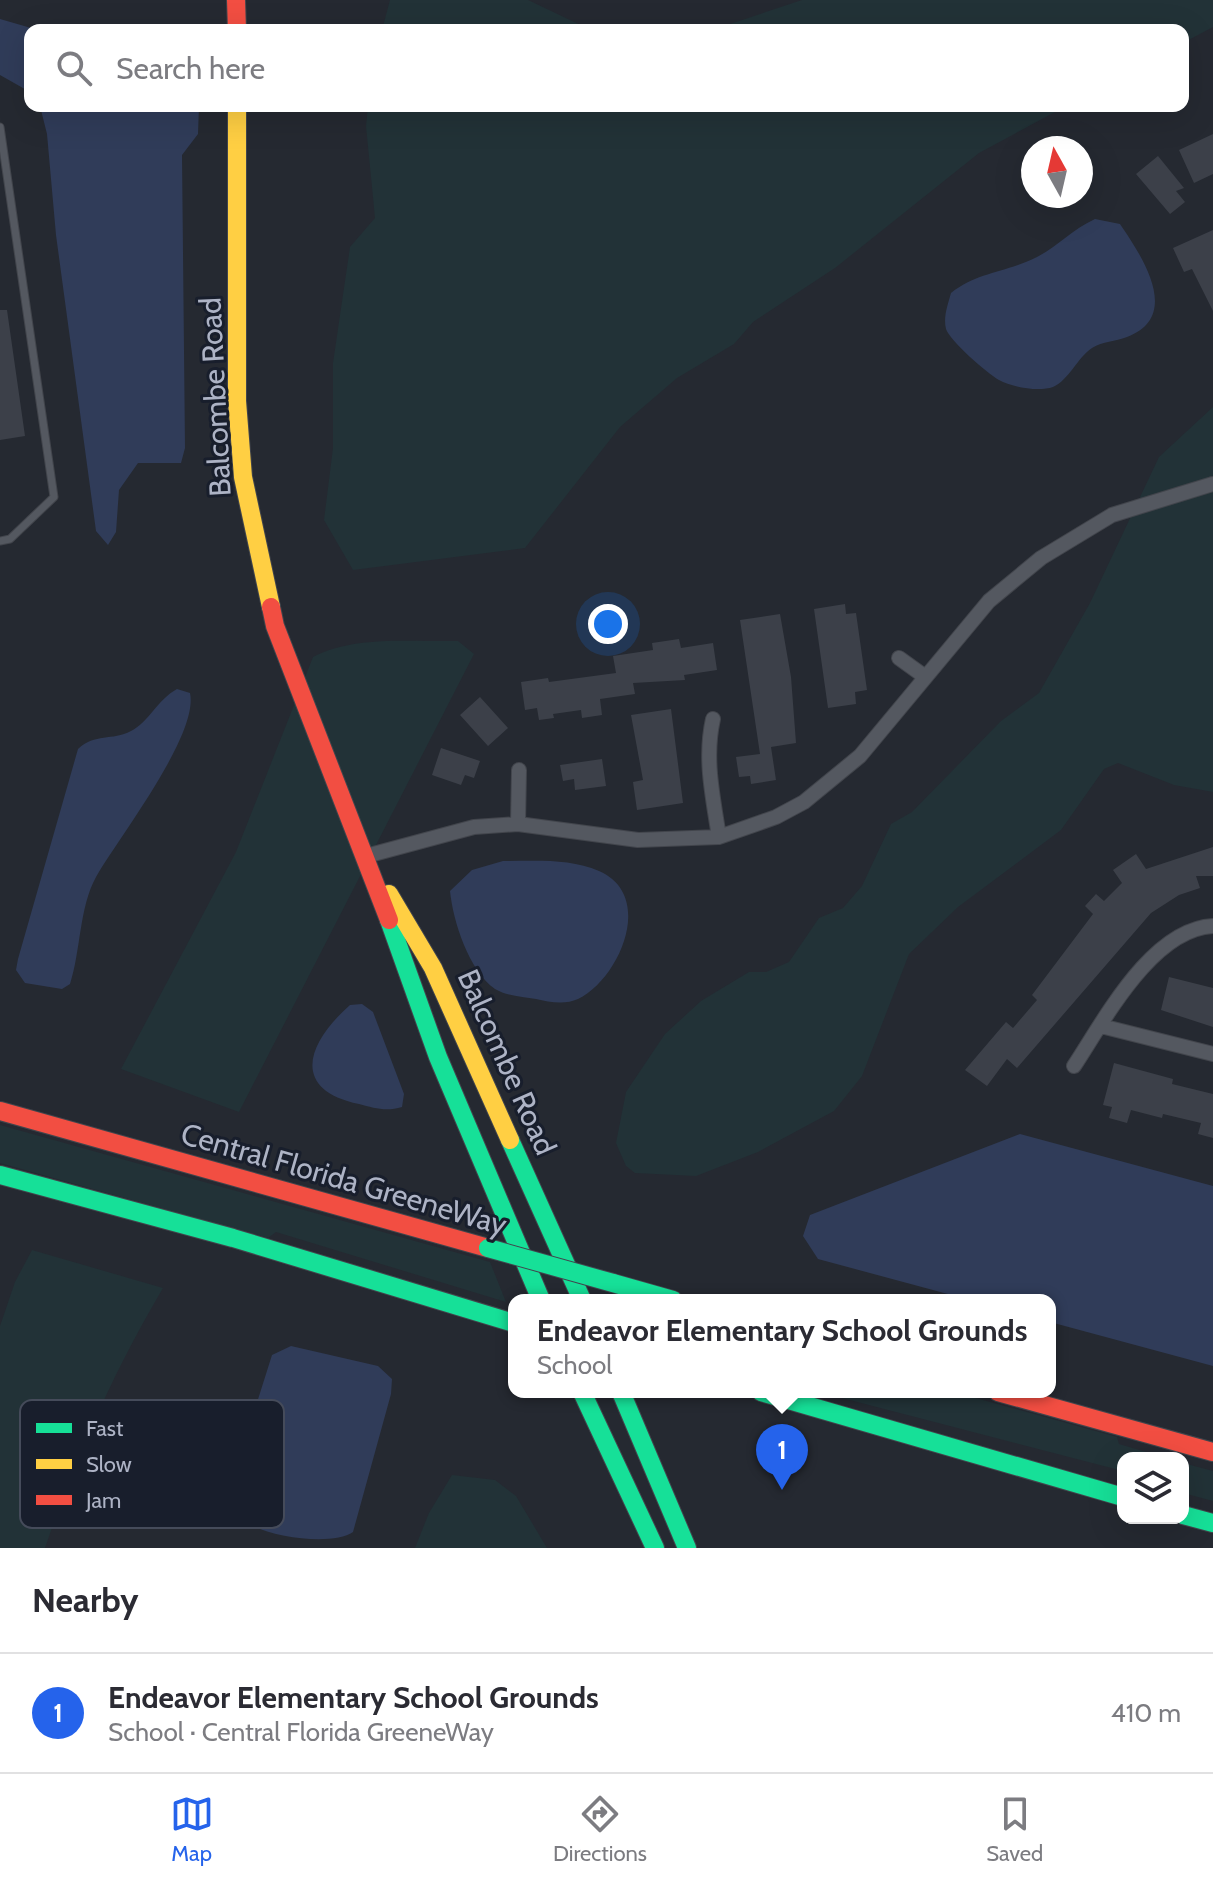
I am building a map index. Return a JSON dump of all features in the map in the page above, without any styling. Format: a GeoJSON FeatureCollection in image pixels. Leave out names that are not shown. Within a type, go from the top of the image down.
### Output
{"type":"FeatureCollection","features":[{"type":"Feature","properties":{"kind":"main road"},"geometry":{"type":"LineString","coordinates":[[236,0],[237,24]]}},
{"type":"Feature","properties":{"kind":"main road","name":"Balcombe Road"},"geometry":{"type":"LineString","coordinates":[[237,112],[237,401],[243,477],[275,626],[366,856],[438,1057],[538,1294]]}},
{"type":"Feature","properties":{"kind":"main road","name":"Balcombe Road"},"geometry":{"type":"LineString","coordinates":[[366,856],[433,968],[579,1294]]}},
{"type":"Feature","properties":{"kind":"main road"},"geometry":{"type":"LineString","coordinates":[[0,1094],[249,1181]]}},
{"type":"Feature","properties":{"kind":"main road","name":"Central Florida GreeneWay"},"geometry":{"type":"LineString","coordinates":[[0,1111],[652,1294]]}},
{"type":"Feature","properties":{"kind":"main road"},"geometry":{"type":"LineString","coordinates":[[0,1175],[233,1238],[508,1321]]}},
{"type":"Feature","properties":{"kind":"main road"},"geometry":{"type":"LineString","coordinates":[[585,1398],[655,1548]]}},
{"type":"Feature","properties":{"kind":"main road"},"geometry":{"type":"LineString","coordinates":[[624,1398],[687,1548]]}},
{"type":"Feature","properties":{"kind":"main road"},"geometry":{"type":"LineString","coordinates":[[782,1398],[1117,1495]]}},
{"type":"Feature","properties":{"kind":"main road"},"geometry":{"type":"LineString","coordinates":[[1019,1398],[1213,1452]]}},
{"type":"Feature","properties":{"kind":"main road"},"geometry":{"type":"LineString","coordinates":[[1066,1411],[1213,1436]]}},
{"type":"Feature","properties":{"kind":"main road"},"geometry":{"type":"LineString","coordinates":[[1189,1512],[1213,1513]]}},
{"type":"Feature","properties":{"kind":"main road"},"geometry":{"type":"LineString","coordinates":[[1189,1514],[1213,1523]]}},
{"type":"Feature","properties":{"kind":"street"},"geometry":{"type":"LineString","coordinates":[[366,856],[474,827],[518,824],[638,840],[719,837],[776,817],[804,802],[860,756],[989,601],[1041,558],[1112,515],[1213,484]]}},
{"type":"Feature","properties":{"kind":"street"},"geometry":{"type":"LineString","coordinates":[[899,658],[924,676]]}},
{"type":"Feature","properties":{"kind":"street"},"geometry":{"type":"LineString","coordinates":[[713,719],[708,767],[719,837]]}},
{"type":"Feature","properties":{"kind":"street"},"geometry":{"type":"LineString","coordinates":[[518,824],[519,770]]}},
{"type":"Feature","properties":{"kind":"street"},"geometry":{"type":"LineString","coordinates":[[1074,1066],[1159,947],[1196,926],[1213,926]]}},
{"type":"Feature","properties":{"kind":"street"},"geometry":{"type":"LineString","coordinates":[[1101,1026],[1213,1054]]}},
{"type":"Feature","properties":{"kind":"lane"},"geometry":{"type":"LineString","coordinates":[[0,127],[54,497],[10,539],[0,541]]}},
{"type":"Feature","properties":{"kind":"shaded area"},"geometry":{"type":"Polygon","coordinates":[[[390,0],[528,0],[578,24],[384,24],[390,0]]]}},
{"type":"Feature","properties":{"kind":"shaded area"},"geometry":{"type":"Polygon","coordinates":[[[802,0],[1213,0],[1213,27],[1189,40],[1189,24],[730,24],[802,0]]]}},
{"type":"Feature","properties":{"kind":"shaded area"},"geometry":{"type":"Polygon","coordinates":[[[367,112],[1055,112],[979,153],[835,268],[753,322],[734,344],[677,378],[620,427],[525,548],[353,570],[324,520],[333,448],[333,363],[350,247],[375,218],[367,112]]]}},
{"type":"Feature","properties":{"kind":"shaded area"},"geometry":{"type":"Polygon","coordinates":[[[1213,407],[1213,792],[1174,785],[1118,763],[1104,769],[1061,830],[958,907],[909,954],[862,1076],[834,1111],[758,1152],[696,1176],[635,1173],[626,1166],[616,1143],[626,1092],[665,1034],[701,1001],[749,972],[766,972],[789,962],[819,918],[843,908],[862,886],[891,824],[912,812],[1001,721],[1039,693],[1090,603],[1159,457],[1213,407]]]}},
{"type":"Feature","properties":{"kind":"shaded area"},"geometry":{"type":"Polygon","coordinates":[[[458,641],[474,654],[239,1112],[121,1069],[236,852],[313,657],[347,645],[365,643],[458,641]]]}},
{"type":"Feature","properties":{"kind":"shaded area"},"geometry":{"type":"Polygon","coordinates":[[[0,1125],[490,1262],[506,1302],[276,1232],[268,1238],[0,1163],[0,1125]]]}},
{"type":"Feature","properties":{"kind":"shaded area"},"geometry":{"type":"Polygon","coordinates":[[[32,1250],[163,1288],[104,1400],[20,1400],[20,1528],[52,1528],[45,1548],[0,1548],[0,1326],[15,1282],[32,1250]]]}},
{"type":"Feature","properties":{"kind":"shaded area"},"geometry":{"type":"Polygon","coordinates":[[[842,1398],[976,1398],[1117,1437],[1119,1444],[1146,1452],[1117,1452],[1117,1469],[842,1398]]]}},
{"type":"Feature","properties":{"kind":"shaded area"},"geometry":{"type":"Polygon","coordinates":[[[1189,1465],[1213,1471],[1213,1501],[1189,1495],[1189,1465]]]}},
{"type":"Feature","properties":{"kind":"shaded area"},"geometry":{"type":"Polygon","coordinates":[[[452,1475],[495,1480],[516,1496],[547,1548],[415,1548],[429,1513],[452,1475]]]}},
{"type":"Feature","properties":{"kind":"water"},"geometry":{"type":"Polygon","coordinates":[[[0,19],[24,26],[24,89],[0,75],[0,19]]]}},
{"type":"Feature","properties":{"kind":"water"},"geometry":{"type":"Polygon","coordinates":[[[42,112],[199,112],[198,134],[182,155],[185,448],[181,463],[138,463],[119,490],[116,532],[108,545],[96,531],[56,235],[47,134],[42,112]]]}},
{"type":"Feature","properties":{"kind":"water"},"geometry":{"type":"Polygon","coordinates":[[[1095,219],[1120,224],[1138,252],[1152,284],[1155,300],[1152,315],[1144,327],[1127,337],[1092,348],[1053,387],[1025,388],[999,380],[954,341],[946,329],[946,311],[951,293],[982,276],[1037,257],[1095,219]]]}},
{"type":"Feature","properties":{"kind":"water"},"geometry":{"type":"Polygon","coordinates":[[[177,689],[190,693],[189,711],[182,734],[155,786],[90,889],[70,984],[62,989],[25,983],[16,970],[18,959],[78,749],[91,741],[131,731],[177,689]]]}},
{"type":"Feature","properties":{"kind":"water"},"geometry":{"type":"Polygon","coordinates":[[[503,861],[552,861],[588,867],[616,883],[626,899],[628,917],[618,956],[607,974],[578,999],[552,1002],[500,991],[486,981],[470,958],[459,930],[450,891],[472,870],[503,861]]]}},
{"type":"Feature","properties":{"kind":"water"},"geometry":{"type":"Polygon","coordinates":[[[362,1004],[373,1012],[404,1094],[402,1107],[380,1109],[337,1097],[322,1087],[314,1076],[312,1063],[324,1034],[350,1005],[362,1004]]]}},
{"type":"Feature","properties":{"kind":"water"},"geometry":{"type":"Polygon","coordinates":[[[1020,1134],[1213,1186],[1213,1366],[1056,1324],[1056,1294],[948,1294],[818,1259],[803,1236],[810,1215],[1020,1134]]]}},
{"type":"Feature","properties":{"kind":"water"},"geometry":{"type":"Polygon","coordinates":[[[291,1346],[378,1366],[392,1379],[391,1394],[353,1532],[329,1539],[313,1539],[295,1538],[258,1528],[284,1528],[284,1400],[258,1400],[272,1355],[291,1346]]]}},
{"type":"Feature","properties":{"kind":"building"},"geometry":{"type":"Polygon","coordinates":[[[1213,134],[1213,174],[1194,183],[1179,150],[1213,134]]]}},
{"type":"Feature","properties":{"kind":"building"},"geometry":{"type":"Polygon","coordinates":[[[1158,156],[1184,188],[1176,191],[1185,202],[1170,214],[1136,174],[1158,156]]]}},
{"type":"Feature","properties":{"kind":"building"},"geometry":{"type":"Polygon","coordinates":[[[1213,230],[1213,311],[1192,269],[1184,272],[1173,248],[1213,230]]]}},
{"type":"Feature","properties":{"kind":"building"},"geometry":{"type":"Polygon","coordinates":[[[0,310],[7,310],[25,436],[0,440],[0,310]]]}},
{"type":"Feature","properties":{"kind":"building"},"geometry":{"type":"Polygon","coordinates":[[[845,604],[846,614],[856,613],[867,690],[855,692],[856,704],[828,708],[814,609],[845,604]]]}},
{"type":"Feature","properties":{"kind":"building"},"geometry":{"type":"Polygon","coordinates":[[[780,614],[791,677],[796,743],[771,747],[776,780],[751,784],[750,776],[739,777],[736,757],[760,754],[740,620],[780,614]]]}},
{"type":"Feature","properties":{"kind":"building"},"geometry":{"type":"Polygon","coordinates":[[[679,639],[681,648],[713,643],[717,670],[684,675],[685,680],[633,683],[635,694],[600,699],[602,715],[582,718],[581,710],[553,714],[554,718],[539,720],[537,708],[525,710],[521,682],[548,678],[549,682],[616,673],[613,656],[653,650],[652,643],[679,639]]]}},
{"type":"Feature","properties":{"kind":"building"},"geometry":{"type":"Polygon","coordinates":[[[480,697],[508,728],[488,746],[460,715],[480,697]]]}},
{"type":"Feature","properties":{"kind":"building"},"geometry":{"type":"Polygon","coordinates":[[[671,709],[683,803],[637,810],[633,782],[643,780],[631,715],[671,709]]]}},
{"type":"Feature","properties":{"kind":"building"},"geometry":{"type":"Polygon","coordinates":[[[441,748],[480,761],[474,778],[465,775],[461,785],[432,775],[441,748]]]}},
{"type":"Feature","properties":{"kind":"building"},"geometry":{"type":"Polygon","coordinates":[[[602,759],[606,786],[575,790],[574,779],[563,781],[560,765],[602,759]]]}},
{"type":"Feature","properties":{"kind":"building"},"geometry":{"type":"Polygon","coordinates":[[[1213,847],[1213,876],[1196,876],[1200,888],[1179,895],[1151,913],[1017,1068],[1007,1059],[987,1086],[965,1070],[1006,1022],[1013,1028],[1037,1000],[1032,995],[1093,914],[1085,906],[1096,894],[1104,901],[1122,883],[1113,870],[1136,854],[1146,869],[1213,847]]]}},
{"type":"Feature","properties":{"kind":"building"},"geometry":{"type":"Polygon","coordinates":[[[1169,977],[1213,988],[1213,1027],[1161,1010],[1169,977]]]}},
{"type":"Feature","properties":{"kind":"building"},"geometry":{"type":"Polygon","coordinates":[[[1114,1063],[1173,1079],[1172,1084],[1213,1094],[1213,1138],[1198,1134],[1201,1123],[1163,1114],[1162,1118],[1131,1110],[1127,1123],[1109,1118],[1112,1107],[1103,1105],[1114,1063]]]}},
{"type":"Feature","properties":{"kind":"traffic: fast"},"geometry":{"type":"LineString","coordinates":[[389,920],[438,1057],[538,1294]]}},
{"type":"Feature","properties":{"kind":"traffic: fast"},"geometry":{"type":"LineString","coordinates":[[510,1140],[579,1294]]}},
{"type":"Feature","properties":{"kind":"traffic: fast"},"geometry":{"type":"LineString","coordinates":[[0,1175],[233,1238],[508,1321]]}},
{"type":"Feature","properties":{"kind":"traffic: fast"},"geometry":{"type":"LineString","coordinates":[[488,1248],[613,1283]]}},
{"type":"Feature","properties":{"kind":"traffic: fast"},"geometry":{"type":"LineString","coordinates":[[613,1283],[652,1294]]}},
{"type":"Feature","properties":{"kind":"traffic: fast"},"geometry":{"type":"LineString","coordinates":[[585,1398],[655,1548]]}},
{"type":"Feature","properties":{"kind":"traffic: fast"},"geometry":{"type":"LineString","coordinates":[[624,1398],[687,1548]]}},
{"type":"Feature","properties":{"kind":"traffic: fast"},"geometry":{"type":"LineString","coordinates":[[782,1398],[1117,1495]]}},
{"type":"Feature","properties":{"kind":"traffic: fast"},"geometry":{"type":"LineString","coordinates":[[1189,1517],[1213,1523]]}},
{"type":"Feature","properties":{"kind":"traffic: slow"},"geometry":{"type":"LineString","coordinates":[[237,112],[237,401],[243,477],[271,607]]}},
{"type":"Feature","properties":{"kind":"traffic: slow"},"geometry":{"type":"LineString","coordinates":[[389,894],[433,968],[510,1140]]}},
{"type":"Feature","properties":{"kind":"traffic: jam"},"geometry":{"type":"LineString","coordinates":[[236,0],[237,24]]}},
{"type":"Feature","properties":{"kind":"traffic: jam"},"geometry":{"type":"LineString","coordinates":[[271,607],[275,626],[389,920]]}},
{"type":"Feature","properties":{"kind":"traffic: jam"},"geometry":{"type":"LineString","coordinates":[[0,1111],[488,1248]]}},
{"type":"Feature","properties":{"kind":"traffic: jam"},"geometry":{"type":"LineString","coordinates":[[1020,1398],[1213,1452]]}},
{"type":"Feature","properties":{"kind":"place","name":"Endeavor Elementary School Grounds"},"geometry":{"type":"Point","coordinates":[782,1490]}}]}
